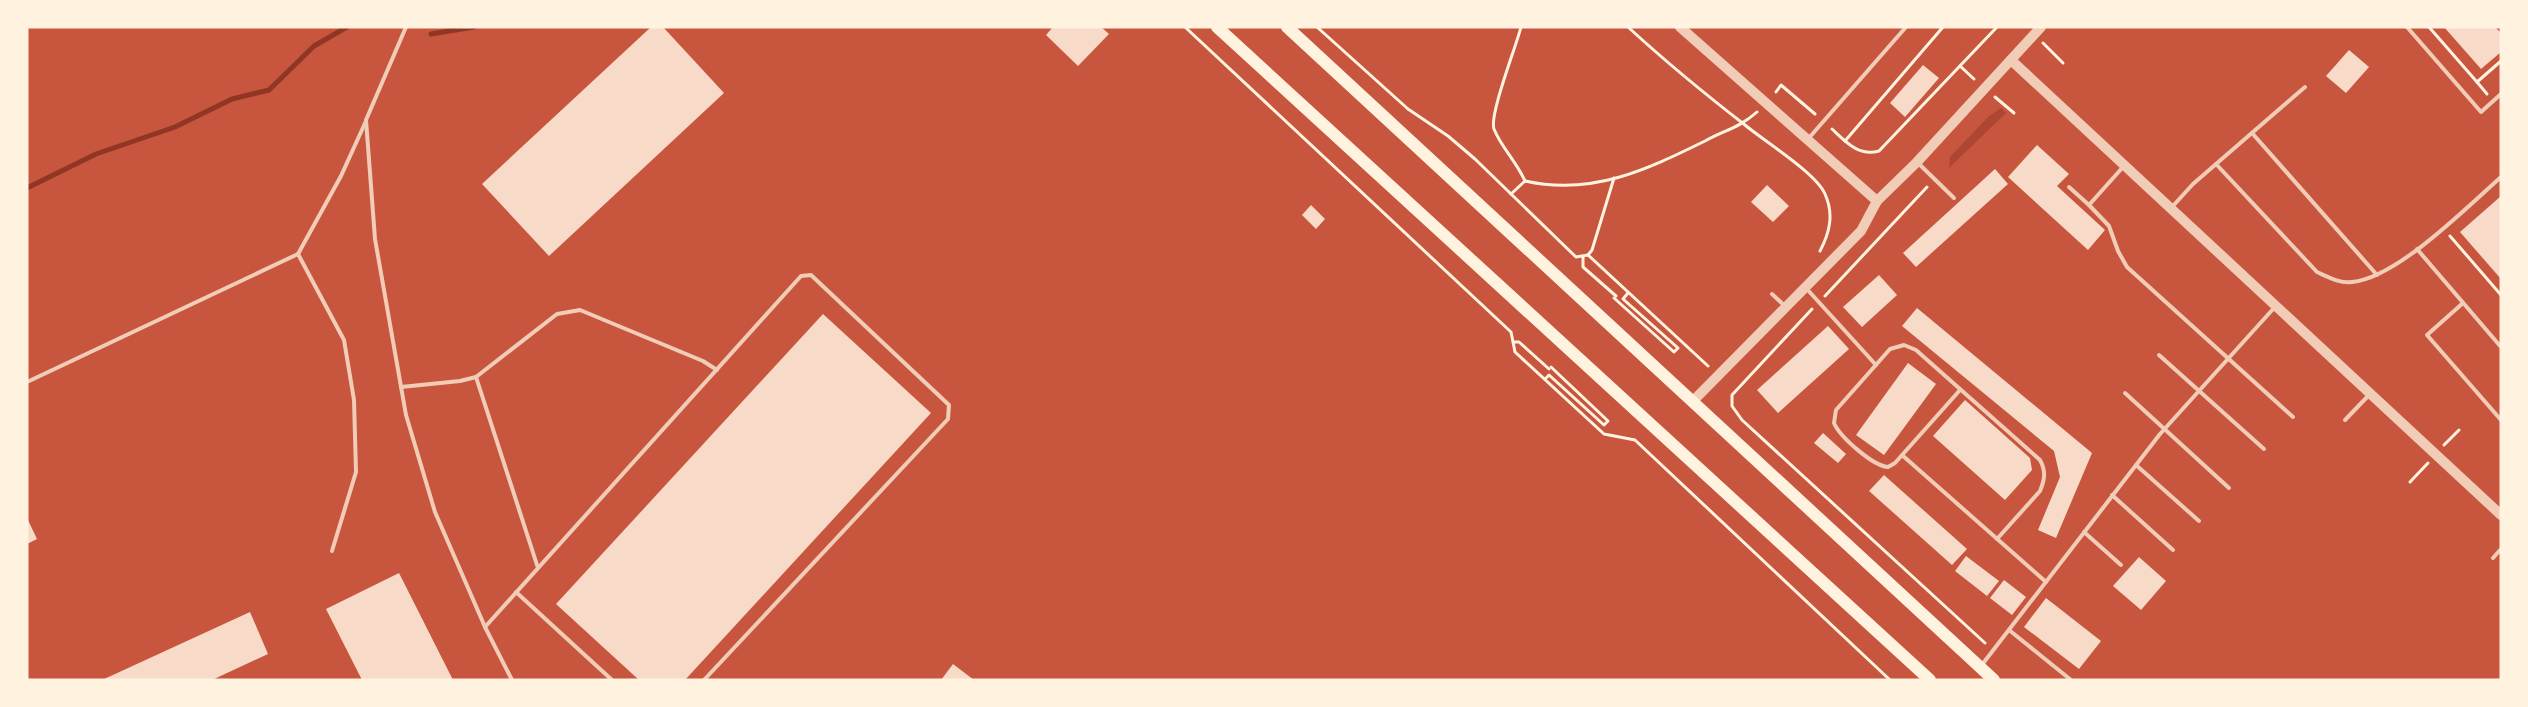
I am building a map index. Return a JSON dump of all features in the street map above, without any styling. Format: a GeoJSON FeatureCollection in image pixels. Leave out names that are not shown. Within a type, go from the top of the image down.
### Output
{"type":"FeatureCollection","features":[{"type":"Feature","properties":{"kind":"main road"},"geometry":{"type":"LineString","coordinates":[[1217,27],[1930,680]]}},
{"type":"Feature","properties":{"kind":"main road"},"geometry":{"type":"LineString","coordinates":[[1287,27],[1694,400],[1994,680]]}},
{"type":"Feature","properties":{"kind":"street"},"geometry":{"type":"LineString","coordinates":[[1680,27],[1877,201]]}},
{"type":"Feature","properties":{"kind":"street"},"geometry":{"type":"LineString","coordinates":[[1694,400],[1861,231],[1877,201],[1917,162],[2042,27]]}},
{"type":"Feature","properties":{"kind":"street"},"geometry":{"type":"LineString","coordinates":[[2011,60],[2501,515]]}},
{"type":"Feature","properties":{"kind":"lane"},"geometry":{"type":"LineString","coordinates":[[27,382],[298,254],[341,176],[406,27]]}},
{"type":"Feature","properties":{"kind":"lane"},"geometry":{"type":"LineString","coordinates":[[1807,140],[1906,27]]}},
{"type":"Feature","properties":{"kind":"lane"},"geometry":{"type":"LineString","coordinates":[[2407,27],[2481,112],[2501,94]]}},
{"type":"Feature","properties":{"kind":"lane"},"geometry":{"type":"LineString","coordinates":[[2171,208],[2216,164],[2305,87]]}},
{"type":"Feature","properties":{"kind":"lane"},"geometry":{"type":"LineString","coordinates":[[366,120],[375,239],[406,415],[435,512],[485,627],[512,680]]}},
{"type":"Feature","properties":{"kind":"lane"},"geometry":{"type":"LineString","coordinates":[[2252,133],[2377,275]]}},
{"type":"Feature","properties":{"kind":"lane"},"geometry":{"type":"LineString","coordinates":[[1917,162],[1954,198]]}},
{"type":"Feature","properties":{"kind":"lane"},"geometry":{"type":"LineString","coordinates":[[2216,164],[2317,272],[2333,279],[2352,283],[2377,275],[2417,249],[2501,177]]}},
{"type":"Feature","properties":{"kind":"lane"},"geometry":{"type":"LineString","coordinates":[[2089,205],[2124,165]]}},
{"type":"Feature","properties":{"kind":"lane"},"geometry":{"type":"LineString","coordinates":[[2069,187],[2109,226],[2118,251],[2127,267],[2293,417]]}},
{"type":"Feature","properties":{"kind":"lane"},"geometry":{"type":"LineString","coordinates":[[2417,249],[2501,347]]}},
{"type":"Feature","properties":{"kind":"lane"},"geometry":{"type":"LineString","coordinates":[[298,254],[344,340],[354,400],[356,472],[332,551]]}},
{"type":"Feature","properties":{"kind":"lane"},"geometry":{"type":"LineString","coordinates":[[485,627],[801,276],[811,275],[949,405],[948,418],[704,680]]}},
{"type":"Feature","properties":{"kind":"lane"},"geometry":{"type":"LineString","coordinates":[[1806,288],[1876,365]]}},
{"type":"Feature","properties":{"kind":"lane"},"geometry":{"type":"LineString","coordinates":[[1772,294],[1786,308]]}},
{"type":"Feature","properties":{"kind":"lane"},"geometry":{"type":"LineString","coordinates":[[2463,303],[2427,335],[2501,420]]}},
{"type":"Feature","properties":{"kind":"lane"},"geometry":{"type":"LineString","coordinates":[[1981,667],[2164,429],[2276,305]]}},
{"type":"Feature","properties":{"kind":"lane"},"geometry":{"type":"LineString","coordinates":[[401,387],[460,381],[476,377],[557,314],[580,310],[703,361],[717,370]]}},
{"type":"Feature","properties":{"kind":"lane"},"geometry":{"type":"LineString","coordinates":[[1960,390],[1895,463],[1888,467],[1880,466],[1842,435],[1834,423],[1836,410],[1890,349],[1910,346],[2040,460],[2044,482],[2040,490],[1997,539]]}},
{"type":"Feature","properties":{"kind":"lane"},"geometry":{"type":"LineString","coordinates":[[2159,355],[2264,449]]}},
{"type":"Feature","properties":{"kind":"lane"},"geometry":{"type":"LineString","coordinates":[[476,377],[538,569]]}},
{"type":"Feature","properties":{"kind":"lane"},"geometry":{"type":"LineString","coordinates":[[2125,393],[2229,488]]}},
{"type":"Feature","properties":{"kind":"lane"},"geometry":{"type":"LineString","coordinates":[[2344,420],[2371,394]]}},
{"type":"Feature","properties":{"kind":"lane"},"geometry":{"type":"LineString","coordinates":[[1902,455],[2046,582]]}},
{"type":"Feature","properties":{"kind":"lane"},"geometry":{"type":"LineString","coordinates":[[2136,465],[2199,521]]}},
{"type":"Feature","properties":{"kind":"lane"},"geometry":{"type":"LineString","coordinates":[[2112,495],[2173,550]]}},
{"type":"Feature","properties":{"kind":"lane"},"geometry":{"type":"LineString","coordinates":[[2084,532],[2121,566]]}},
{"type":"Feature","properties":{"kind":"lane"},"geometry":{"type":"LineString","coordinates":[[2493,558],[2501,549]]}},
{"type":"Feature","properties":{"kind":"lane"},"geometry":{"type":"LineString","coordinates":[[516,592],[612,680]]}},
{"type":"Feature","properties":{"kind":"lane"},"geometry":{"type":"LineString","coordinates":[[2009,630],[2071,680]]}},
{"type":"Feature","properties":{"kind":"path"},"geometry":{"type":"LineString","coordinates":[[1185,27],[1511,332],[1515,352],[1545,380],[1604,434],[1635,440],[1890,680]]}},
{"type":"Feature","properties":{"kind":"path"},"geometry":{"type":"LineString","coordinates":[[1317,27],[1408,109],[1448,136],[1475,159],[1576,258],[1585,256],[1592,250],[1614,178]]}},
{"type":"Feature","properties":{"kind":"path"},"geometry":{"type":"LineString","coordinates":[[1521,27],[1498,99],[1493,126],[1525,181],[1545,186],[1569,187],[1645,170],[1743,124],[1766,103],[1781,85],[1862,153],[1869,154],[1879,151],[1997,27]]}},
{"type":"Feature","properties":{"kind":"path"},"geometry":{"type":"LineString","coordinates":[[1628,27],[1743,124],[1812,177],[1824,191],[1830,209],[1831,227],[1816,257]]}},
{"type":"Feature","properties":{"kind":"path"},"geometry":{"type":"LineString","coordinates":[[1845,141],[1943,27]]}},
{"type":"Feature","properties":{"kind":"path"},"geometry":{"type":"LineString","coordinates":[[2429,27],[2477,82],[2501,61]]}},
{"type":"Feature","properties":{"kind":"path"},"geometry":{"type":"LineString","coordinates":[[1511,194],[1525,181]]}},
{"type":"Feature","properties":{"kind":"path"},"geometry":{"type":"LineString","coordinates":[[2449,235],[2501,295]]}},
{"type":"Feature","properties":{"kind":"path"},"geometry":{"type":"LineString","coordinates":[[1585,256],[1710,367]]}},
{"type":"Feature","properties":{"kind":"path"},"geometry":{"type":"LineString","coordinates":[[1585,256],[1583,267],[1674,352],[1678,348],[1623,299],[1628,293]]}},
{"type":"Feature","properties":{"kind":"path"},"geometry":{"type":"LineString","coordinates":[[1513,342],[1519,342],[1608,421],[1604,425],[1549,375],[1545,380]]}},
{"type":"Feature","properties":{"kind":"shaded area"},"geometry":{"type":"Polygon","coordinates":[[[2001,108],[2006,113],[1949,168],[1950,157],[1988,117],[2001,108]]]}},
{"type":"Feature","properties":{"kind":"building"},"geometry":{"type":"Polygon","coordinates":[[[651,27],[663,27],[724,93],[549,256],[482,184],[651,27]]]}},
{"type":"Feature","properties":{"kind":"building"},"geometry":{"type":"Polygon","coordinates":[[[1053,27],[1101,27],[1109,34],[1078,66],[1046,35],[1053,27]]]}},
{"type":"Feature","properties":{"kind":"building"},"geometry":{"type":"Polygon","coordinates":[[[2444,27],[2495,27],[2501,33],[2501,52],[2481,69],[2444,27]]]}},
{"type":"Feature","properties":{"kind":"building"},"geometry":{"type":"Polygon","coordinates":[[[2349,50],[2369,67],[2346,93],[2326,76],[2349,50]]]}},
{"type":"Feature","properties":{"kind":"building"},"geometry":{"type":"Polygon","coordinates":[[[1923,65],[1939,78],[1905,117],[1890,103],[1923,65]]]}},
{"type":"Feature","properties":{"kind":"building"},"geometry":{"type":"Polygon","coordinates":[[[2037,145],[2069,174],[2057,186],[2105,230],[2088,250],[2008,177],[2037,145]]]}},
{"type":"Feature","properties":{"kind":"building"},"geometry":{"type":"Polygon","coordinates":[[[1995,169],[2008,184],[1916,267],[1903,253],[1995,169]]]}},
{"type":"Feature","properties":{"kind":"building"},"geometry":{"type":"Polygon","coordinates":[[[1767,185],[1789,206],[1773,222],[1751,202],[1767,185]]]}},
{"type":"Feature","properties":{"kind":"building"},"geometry":{"type":"Polygon","coordinates":[[[2501,196],[2501,279],[2460,232],[2501,196]]]}},
{"type":"Feature","properties":{"kind":"building"},"geometry":{"type":"Polygon","coordinates":[[[1311,205],[1325,219],[1316,229],[1302,215],[1311,205]]]}},
{"type":"Feature","properties":{"kind":"building"},"geometry":{"type":"Polygon","coordinates":[[[1879,275],[1897,295],[1862,327],[1843,307],[1879,275]]]}},
{"type":"Feature","properties":{"kind":"building"},"geometry":{"type":"Polygon","coordinates":[[[1917,308],[2092,453],[2056,538],[2038,530],[2060,477],[2054,451],[1902,326],[1917,308]]]}},
{"type":"Feature","properties":{"kind":"building"},"geometry":{"type":"Polygon","coordinates":[[[823,314],[931,413],[685,680],[639,680],[556,604],[823,314]]]}},
{"type":"Feature","properties":{"kind":"building"},"geometry":{"type":"Polygon","coordinates":[[[1828,326],[1849,349],[1778,413],[1757,390],[1828,326]]]}},
{"type":"Feature","properties":{"kind":"building"},"geometry":{"type":"Polygon","coordinates":[[[1908,363],[1936,384],[1884,455],[1856,435],[1908,363]]]}},
{"type":"Feature","properties":{"kind":"building"},"geometry":{"type":"Polygon","coordinates":[[[1965,400],[2030,458],[2032,470],[2005,500],[1933,436],[1965,400]]]}},
{"type":"Feature","properties":{"kind":"building"},"geometry":{"type":"Polygon","coordinates":[[[1823,433],[1846,454],[1838,463],[1814,443],[1823,433]]]}},
{"type":"Feature","properties":{"kind":"building"},"geometry":{"type":"Polygon","coordinates":[[[1884,475],[1967,549],[1952,565],[1869,491],[1884,475]]]}},
{"type":"Feature","properties":{"kind":"building"},"geometry":{"type":"Polygon","coordinates":[[[27,518],[37,539],[27,544],[27,518]]]}},
{"type":"Feature","properties":{"kind":"building"},"geometry":{"type":"Polygon","coordinates":[[[1966,556],[1999,581],[1987,596],[1955,571],[1966,556]]]}},
{"type":"Feature","properties":{"kind":"building"},"geometry":{"type":"Polygon","coordinates":[[[2139,557],[2166,581],[2141,610],[2113,586],[2139,557]]]}},
{"type":"Feature","properties":{"kind":"building"},"geometry":{"type":"Polygon","coordinates":[[[399,573],[453,680],[362,680],[326,609],[399,573]]]}},
{"type":"Feature","properties":{"kind":"building"},"geometry":{"type":"Polygon","coordinates":[[[2004,580],[2026,597],[2012,615],[1990,598],[2004,580]]]}},
{"type":"Feature","properties":{"kind":"building"},"geometry":{"type":"Polygon","coordinates":[[[2046,598],[2101,641],[2079,669],[2024,627],[2046,598]]]}},
{"type":"Feature","properties":{"kind":"building"},"geometry":{"type":"Polygon","coordinates":[[[250,612],[268,654],[212,680],[102,680],[250,612]]]}},
{"type":"Feature","properties":{"kind":"building"},"geometry":{"type":"Polygon","coordinates":[[[953,664],[974,680],[941,680],[953,664]]]}},
{"type":"Feature","properties":{"kind":"waterway"},"geometry":{"type":"LineString","coordinates":[[27,188],[96,154],[175,127],[232,99],[269,90],[314,46],[347,27]]}},
{"type":"Feature","properties":{"kind":"waterway"},"geometry":{"type":"LineString","coordinates":[[431,34],[474,27]]}}]}
